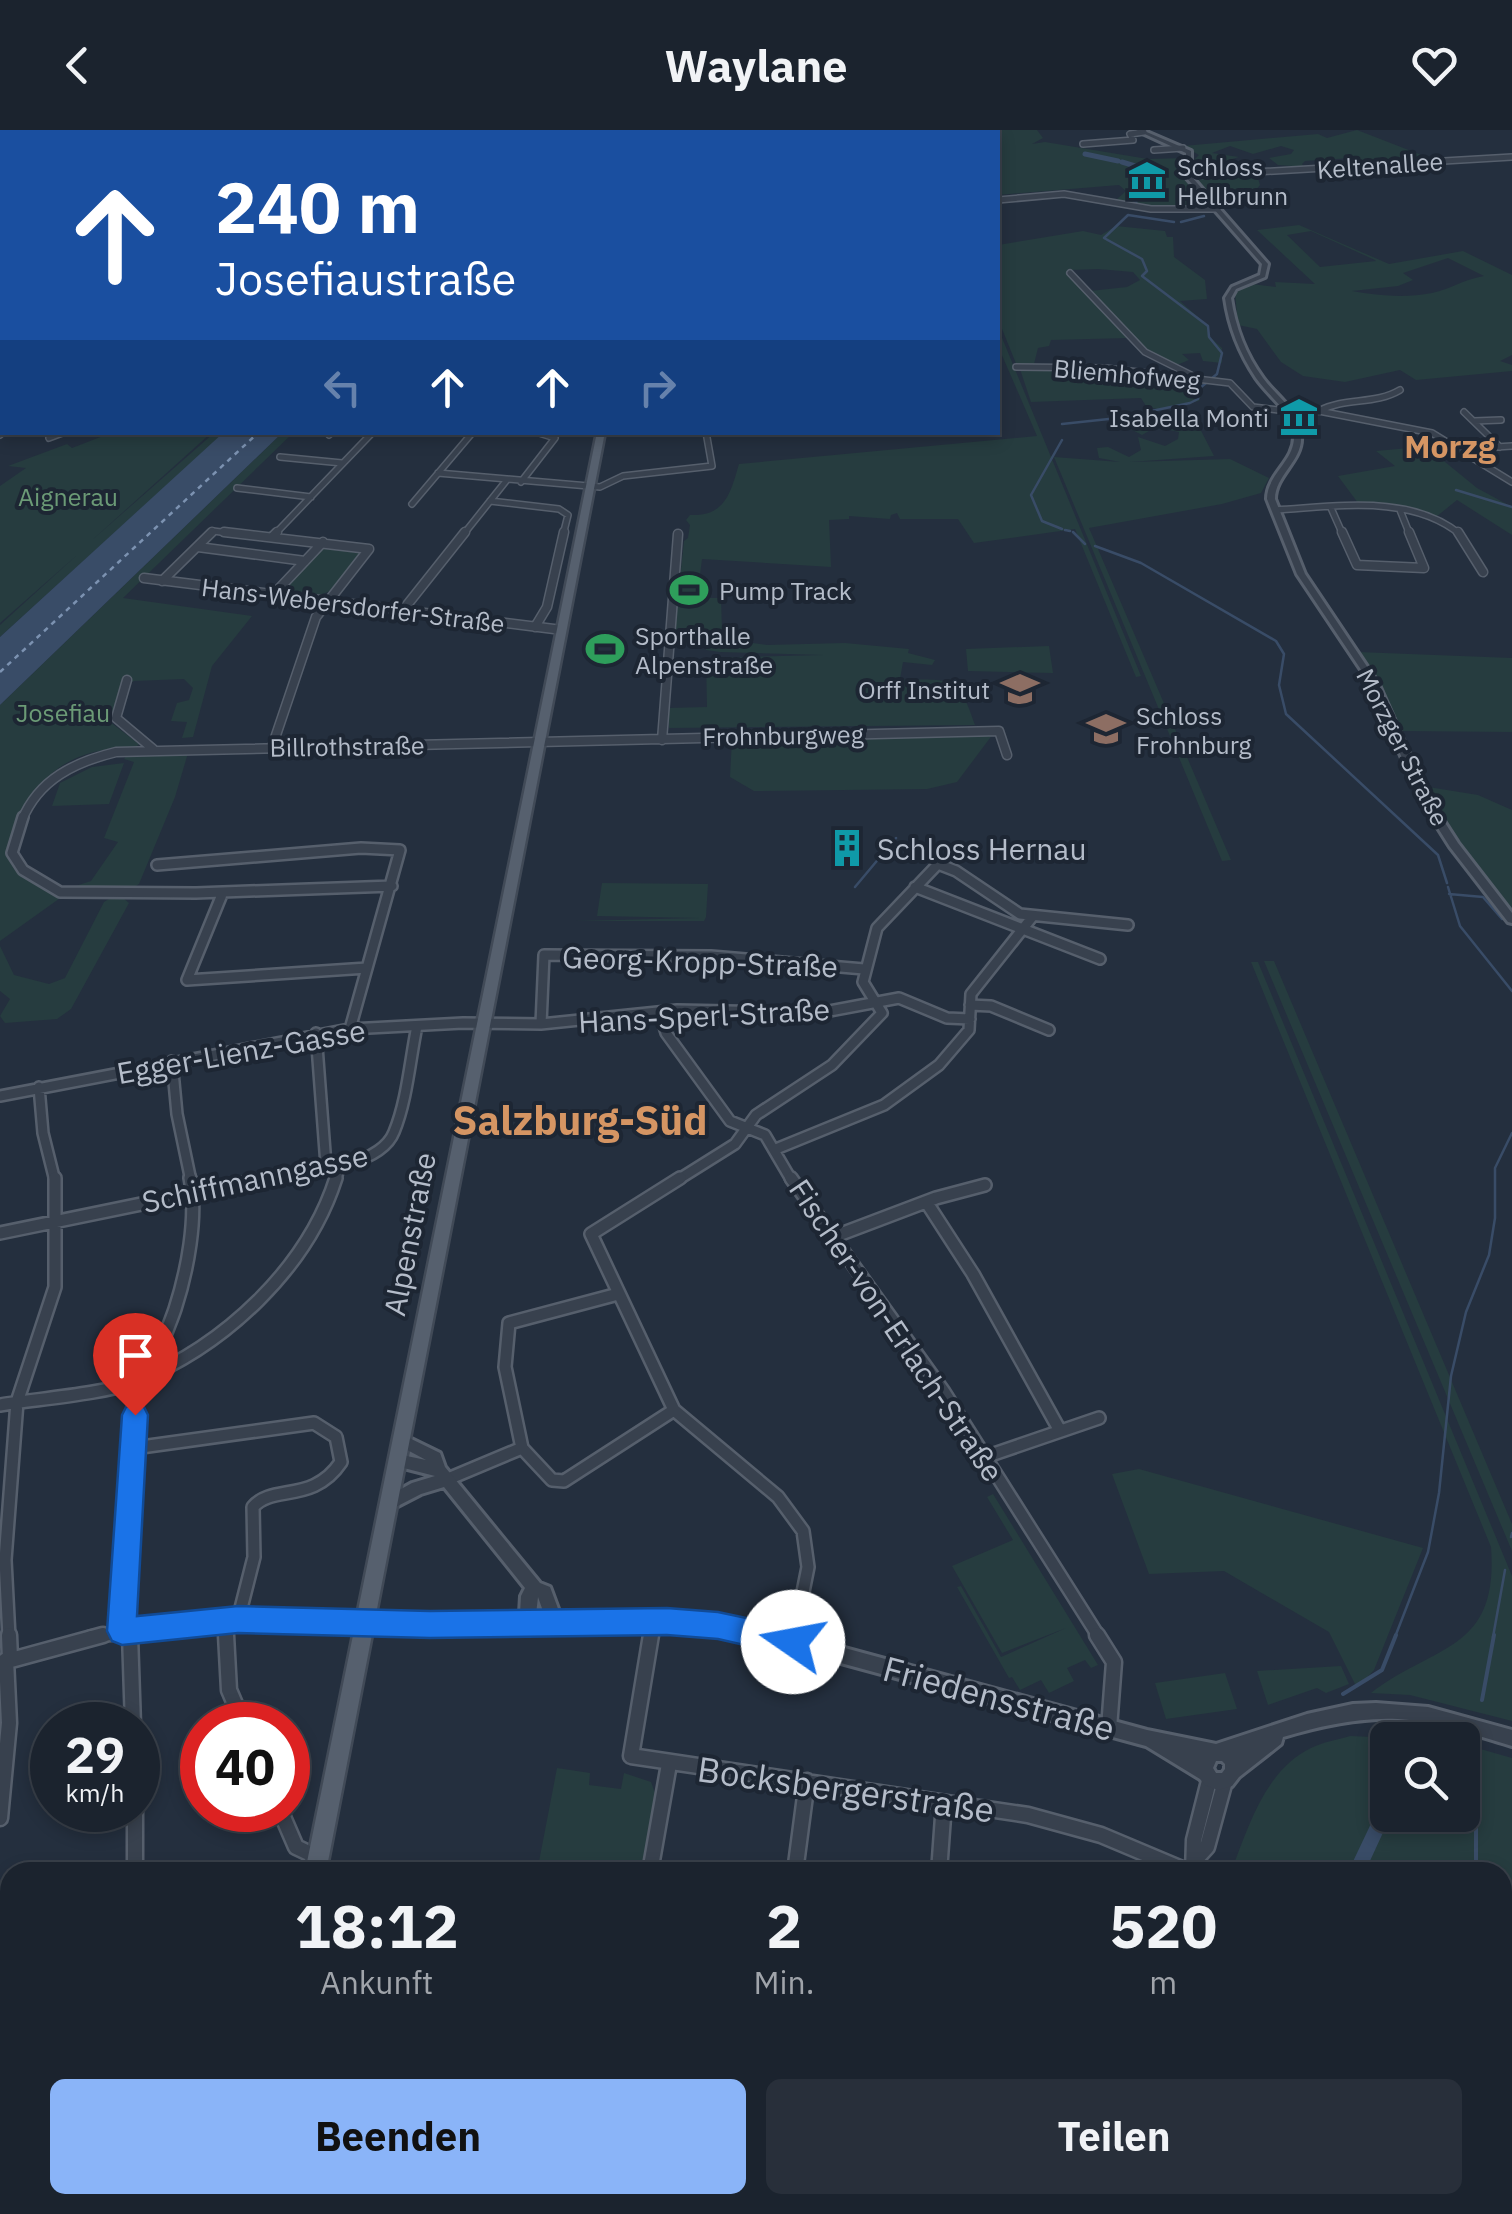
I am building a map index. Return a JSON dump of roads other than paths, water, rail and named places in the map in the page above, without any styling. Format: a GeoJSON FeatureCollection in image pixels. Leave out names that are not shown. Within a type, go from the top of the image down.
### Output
{"type":"FeatureCollection","features":[{"type":"Feature","properties":{"kind":"main road","name":"Alpenstraße"},"geometry":{"type":"LineString","coordinates":[[318,1862],[599,435]]}},
{"type":"Feature","properties":{"kind":"street"},"geometry":{"type":"LineString","coordinates":[[1083,144],[1133,140],[1130,134],[1141,131],[1184,148],[1190,155],[1188,176],[1266,264],[1263,276],[1232,290],[1228,305],[1250,362],[1288,412],[1298,439],[1292,456],[1271,487],[1275,510],[1375,506],[1430,518],[1458,532],[1482,572]]}},
{"type":"Feature","properties":{"kind":"street"},"geometry":{"type":"LineString","coordinates":[[1154,150],[1184,148]]}},
{"type":"Feature","properties":{"kind":"street","name":"Keltenallee"},"geometry":{"type":"LineString","coordinates":[[1188,176],[1512,157]]}},
{"type":"Feature","properties":{"kind":"street"},"geometry":{"type":"LineString","coordinates":[[1000,200],[1064,194],[1151,210],[1218,209]]}},
{"type":"Feature","properties":{"kind":"street"},"geometry":{"type":"LineString","coordinates":[[1070,274],[1146,352],[1207,380]]}},
{"type":"Feature","properties":{"kind":"street","name":"Bliemhofweg"},"geometry":{"type":"LineString","coordinates":[[1016,367],[1105,368],[1207,380],[1234,385],[1256,409],[1288,412]]}},
{"type":"Feature","properties":{"kind":"street"},"geometry":{"type":"LineString","coordinates":[[1319,411],[1336,403],[1382,400],[1400,390]]}},
{"type":"Feature","properties":{"kind":"street"},"geometry":{"type":"LineString","coordinates":[[1288,412],[1319,411],[1432,433],[1464,448],[1512,482]]}},
{"type":"Feature","properties":{"kind":"street"},"geometry":{"type":"LineString","coordinates":[[1464,412],[1500,446]]}},
{"type":"Feature","properties":{"kind":"street"},"geometry":{"type":"LineString","coordinates":[[1474,421],[1501,420]]}},
{"type":"Feature","properties":{"kind":"street"},"geometry":{"type":"LineString","coordinates":[[49,438],[57,435]]}},
{"type":"Feature","properties":{"kind":"street"},"geometry":{"type":"LineString","coordinates":[[273,536],[370,435]]}},
{"type":"Feature","properties":{"kind":"street"},"geometry":{"type":"LineString","coordinates":[[412,504],[470,435]]}},
{"type":"Feature","properties":{"kind":"street"},"geometry":{"type":"LineString","coordinates":[[520,482],[555,438],[546,435]]}},
{"type":"Feature","properties":{"kind":"street"},"geometry":{"type":"LineString","coordinates":[[438,474],[590,488],[609,485],[622,476],[712,466],[707,435]]}},
{"type":"Feature","properties":{"kind":"street"},"geometry":{"type":"LineString","coordinates":[[1464,448],[1512,446]]}},
{"type":"Feature","properties":{"kind":"street"},"geometry":{"type":"LineString","coordinates":[[280,457],[342,463]]}},
{"type":"Feature","properties":{"kind":"street"},"geometry":{"type":"LineString","coordinates":[[1494,468],[1512,468]]}},
{"type":"Feature","properties":{"kind":"street"},"geometry":{"type":"LineString","coordinates":[[403,610],[506,481]]}},
{"type":"Feature","properties":{"kind":"street"},"geometry":{"type":"LineString","coordinates":[[237,488],[311,497]]}},
{"type":"Feature","properties":{"kind":"street"},"geometry":{"type":"LineString","coordinates":[[490,501],[559,509],[568,516],[547,608],[534,627]]}},
{"type":"Feature","properties":{"kind":"street"},"geometry":{"type":"LineString","coordinates":[[1331,508],[1357,565],[1424,568],[1400,510]]}},
{"type":"Feature","properties":{"kind":"street","name":"Morzger Straße"},"geometry":{"type":"LineString","coordinates":[[1275,510],[1310,592],[1377,689],[1432,811],[1512,920]]}},
{"type":"Feature","properties":{"kind":"street"},"geometry":{"type":"LineString","coordinates":[[162,581],[213,531],[366,547],[369,552],[329,600],[308,636],[272,746]]}},
{"type":"Feature","properties":{"kind":"street"},"geometry":{"type":"LineString","coordinates":[[662,740],[678,534]]}},
{"type":"Feature","properties":{"kind":"street"},"geometry":{"type":"LineString","coordinates":[[273,595],[323,542]]}},
{"type":"Feature","properties":{"kind":"street"},"geometry":{"type":"LineString","coordinates":[[198,548],[305,561]]}},
{"type":"Feature","properties":{"kind":"street","name":"Hans-Webersdorfer-Straße"},"geometry":{"type":"LineString","coordinates":[[144,578],[562,630]]}},
{"type":"Feature","properties":{"kind":"street"},"geometry":{"type":"LineString","coordinates":[[128,680],[116,718],[154,750]]}},
{"type":"Feature","properties":{"kind":"street","name":"Frohnburgweg"},"geometry":{"type":"LineString","coordinates":[[539,742],[998,731],[1007,755]]}},
{"type":"Feature","properties":{"kind":"street","name":"Billrothstraße"},"geometry":{"type":"LineString","coordinates":[[392,886],[60,892],[23,870],[12,853],[16,832],[39,788],[56,774],[91,757],[154,750],[272,746],[539,742]]}},
{"type":"Feature","properties":{"kind":"street"},"geometry":{"type":"LineString","coordinates":[[157,865],[391,848],[402,854],[350,1029]]}},
{"type":"Feature","properties":{"kind":"street"},"geometry":{"type":"LineString","coordinates":[[793,1642],[808,1567],[808,1550],[798,1521],[766,1487],[674,1410],[591,1234],[736,1144],[756,1115],[832,1065],[857,1042],[882,1013],[864,982],[864,969],[878,928],[938,864],[966,878],[1008,909],[1033,916],[1128,925]]}},
{"type":"Feature","properties":{"kind":"street"},"geometry":{"type":"LineString","coordinates":[[915,887],[1100,959]]}},
{"type":"Feature","properties":{"kind":"street"},"geometry":{"type":"LineString","coordinates":[[223,892],[187,980],[367,968]]}},
{"type":"Feature","properties":{"kind":"street"},"geometry":{"type":"LineString","coordinates":[[776,1149],[870,1113],[918,1084],[969,1030],[971,994],[1033,916]]}},
{"type":"Feature","properties":{"kind":"street","name":"Georg-Kropp-Straße"},"geometry":{"type":"LineString","coordinates":[[542,1024],[544,955],[709,956],[864,969]]}},
{"type":"Feature","properties":{"kind":"street"},"geometry":{"type":"LineString","coordinates":[[875,1001],[899,998],[948,1018],[970,1018]]}},
{"type":"Feature","properties":{"kind":"street","name":"Hans-Sperl-Straße"},"geometry":{"type":"LineString","coordinates":[[484,1023],[542,1024],[677,1010],[792,1014],[875,1001]]}},
{"type":"Feature","properties":{"kind":"street"},"geometry":{"type":"LineString","coordinates":[[970,1005],[991,1006],[1050,1030]]}},
{"type":"Feature","properties":{"kind":"street","name":"Fischer-von-Erlach-Straße"},"geometry":{"type":"LineString","coordinates":[[660,1014],[666,1033],[730,1121],[765,1135],[776,1149],[795,1185],[925,1362],[1114,1662],[1109,1728]]}},
{"type":"Feature","properties":{"kind":"street","name":"Egger-Lienz-Gasse"},"geometry":{"type":"LineString","coordinates":[[0,1096],[316,1033],[484,1023]]}},
{"type":"Feature","properties":{"kind":"street","name":"Schiffmanngasse"},"geometry":{"type":"LineString","coordinates":[[0,1234],[193,1190],[326,1165],[340,1166],[378,1154],[394,1134],[418,1026]]}},
{"type":"Feature","properties":{"kind":"street"},"geometry":{"type":"LineString","coordinates":[[316,1033],[326,1165]]}},
{"type":"Feature","properties":{"kind":"street"},"geometry":{"type":"LineString","coordinates":[[158,1369],[158,1353],[176,1306],[187,1258],[193,1190],[177,1114],[172,1060]]}},
{"type":"Feature","properties":{"kind":"street"},"geometry":{"type":"LineString","coordinates":[[0,1818],[9,1723],[6,1560],[17,1402],[55,1287],[56,1183],[44,1133],[40,1087]]}},
{"type":"Feature","properties":{"kind":"street"},"geometry":{"type":"LineString","coordinates":[[0,1405],[136,1382],[228,1330],[265,1293],[327,1207],[340,1166]]}},
{"type":"Feature","properties":{"kind":"street"},"geometry":{"type":"LineString","coordinates":[[833,1237],[985,1185]]}},
{"type":"Feature","properties":{"kind":"street"},"geometry":{"type":"LineString","coordinates":[[927,1203],[973,1274],[1059,1429]]}},
{"type":"Feature","properties":{"kind":"street"},"geometry":{"type":"LineString","coordinates":[[618,1294],[509,1323],[504,1336],[509,1397],[522,1448],[558,1483],[674,1410]]}},
{"type":"Feature","properties":{"kind":"street"},"geometry":{"type":"LineString","coordinates":[[131,1702],[126,1630],[136,1382]]}},
{"type":"Feature","properties":{"kind":"street"},"geometry":{"type":"LineString","coordinates":[[985,1457],[1099,1418]]}},
{"type":"Feature","properties":{"kind":"street"},"geometry":{"type":"LineString","coordinates":[[134,1448],[314,1423],[331,1430],[340,1440],[340,1462],[324,1483],[310,1490],[259,1500],[253,1508],[254,1557],[231,1620],[229,1690],[234,1702]]}},
{"type":"Feature","properties":{"kind":"street"},"geometry":{"type":"LineString","coordinates":[[401,1440],[435,1458],[443,1475],[534,1588],[544,1592],[554,1621]]}},
{"type":"Feature","properties":{"kind":"street"},"geometry":{"type":"LineString","coordinates":[[388,1504],[443,1475],[522,1448]]}},
{"type":"Feature","properties":{"kind":"street"},"geometry":{"type":"LineString","coordinates":[[397,1460],[443,1475]]}},
{"type":"Feature","properties":{"kind":"street"},"geometry":{"type":"LineString","coordinates":[[528,1622],[529,1596],[534,1588]]}},
{"type":"Feature","properties":{"kind":"street"},"geometry":{"type":"LineString","coordinates":[[5,1661],[126,1630],[231,1620],[365,1622]]}},
{"type":"Feature","properties":{"kind":"street","name":"Friedensstraße"},"geometry":{"type":"LineString","coordinates":[[365,1622],[653,1622],[718,1626],[793,1642],[1147,1738],[1216,1752]]}},
{"type":"Feature","properties":{"kind":"street","name":"Bocksbergerstraße"},"geometry":{"type":"LineString","coordinates":[[653,1622],[631,1756],[1028,1816],[1084,1829],[1176,1862]]}},
{"type":"Feature","properties":{"kind":"street"},"geometry":{"type":"LineString","coordinates":[[1219,1776],[1204,1760],[1216,1752],[1339,1715],[1388,1710],[1446,1719],[1512,1738]]}},
{"type":"Feature","properties":{"kind":"street"},"geometry":{"type":"LineString","coordinates":[[1219,1776],[1280,1733]]}},
{"type":"Feature","properties":{"kind":"street","name":"Friedensstraße"},"geometry":{"type":"LineString","coordinates":[[1147,1738],[1219,1776]]}},
{"type":"Feature","properties":{"kind":"street"},"geometry":{"type":"LineString","coordinates":[[1197,1862],[1207,1847],[1219,1776],[1228,1757],[1216,1752]]}},
{"type":"Feature","properties":{"kind":"street"},"geometry":{"type":"LineString","coordinates":[[652,1862],[668,1764]]}},
{"type":"Feature","properties":{"kind":"street"},"geometry":{"type":"LineString","coordinates":[[796,1862],[807,1780]]}},
{"type":"Feature","properties":{"kind":"street"},"geometry":{"type":"LineString","coordinates":[[940,1862],[944,1803]]}},
{"type":"Feature","properties":{"kind":"street"},"geometry":{"type":"LineString","coordinates":[[135,1832],[135,1862]]}},
{"type":"Feature","properties":{"kind":"street"},"geometry":{"type":"LineString","coordinates":[[290,1832],[296,1847],[314,1862]]}},
{"type":"Feature","properties":{"kind":"water"},"geometry":{"type":"Polygon","coordinates":[[[221,435],[280,435],[0,705],[0,637],[221,435]]]}},
{"type":"Feature","properties":{"kind":"water"},"geometry":{"type":"Polygon","coordinates":[[[1370,1826],[1370,1832],[1383,1832],[1369,1862],[1353,1862],[1370,1826]]]}},
{"type":"Feature","properties":{"kind":"waterway"},"geometry":{"type":"LineString","coordinates":[[1085,154],[1118,161]]}},
{"type":"Feature","properties":{"kind":"waterway"},"geometry":{"type":"LineString","coordinates":[[1122,162],[1145,169]]}},
{"type":"Feature","properties":{"kind":"waterway"},"geometry":{"type":"LineString","coordinates":[[1147,170],[1156,174],[1154,177]]}},
{"type":"Feature","properties":{"kind":"waterway"},"geometry":{"type":"LineString","coordinates":[[1154,186],[1161,184]]}},
{"type":"Feature","properties":{"kind":"waterway"},"geometry":{"type":"LineString","coordinates":[[1135,190],[1135,204]]}},
{"type":"Feature","properties":{"kind":"waterway"},"geometry":{"type":"LineString","coordinates":[[1062,424],[1118,418],[1190,403],[1198,399],[1200,388],[1217,374],[1222,353],[1209,337],[1208,326],[1142,276],[1147,271],[1142,259],[1104,238],[1128,215],[1174,222]]}},
{"type":"Feature","properties":{"kind":"waterway"},"geometry":{"type":"LineString","coordinates":[[1181,222],[1204,216]]}},
{"type":"Feature","properties":{"kind":"waterway"},"geometry":{"type":"LineString","coordinates":[[1062,440],[1031,495],[1042,521],[1062,529]]}},
{"type":"Feature","properties":{"kind":"waterway"},"geometry":{"type":"LineString","coordinates":[[1456,490],[1512,507]]}},
{"type":"Feature","properties":{"kind":"waterway"},"geometry":{"type":"LineString","coordinates":[[1065,530],[1070,531]]}},
{"type":"Feature","properties":{"kind":"waterway"},"geometry":{"type":"LineString","coordinates":[[1073,532],[1085,544]]}},
{"type":"Feature","properties":{"kind":"waterway"},"geometry":{"type":"LineString","coordinates":[[1095,546],[1141,563],[1276,641],[1284,654],[1279,685],[1286,714],[1438,855],[1447,883]]}},
{"type":"Feature","properties":{"kind":"waterway"},"geometry":{"type":"LineString","coordinates":[[855,887],[896,838]]}},
{"type":"Feature","properties":{"kind":"waterway"},"geometry":{"type":"LineString","coordinates":[[1448,887],[1450,894]]}},
{"type":"Feature","properties":{"kind":"waterway"},"geometry":{"type":"LineString","coordinates":[[1450,894],[1483,897],[1502,919]]}},
{"type":"Feature","properties":{"kind":"waterway"},"geometry":{"type":"LineString","coordinates":[[1450,894],[1460,926],[1512,991]]}},
{"type":"Feature","properties":{"kind":"waterway"},"geometry":{"type":"LineString","coordinates":[[1395,1637],[1428,1552],[1439,1493],[1451,1376],[1466,1312],[1489,1255],[1495,1218],[1495,1168],[1512,1133]]}},
{"type":"Feature","properties":{"kind":"waterway"},"geometry":{"type":"LineString","coordinates":[[1511,1537],[1512,1533]]}},
{"type":"Feature","properties":{"kind":"waterway"},"geometry":{"type":"LineString","coordinates":[[1493,1637],[1505,1570]]}},
{"type":"Feature","properties":{"kind":"waterway"},"geometry":{"type":"LineString","coordinates":[[1343,1694],[1382,1670],[1396,1635]]}},
{"type":"Feature","properties":{"kind":"waterway"},"geometry":{"type":"LineString","coordinates":[[1482,1700],[1494,1635]]}},
{"type":"Feature","properties":{"kind":"waterway"},"geometry":{"type":"LineString","coordinates":[[1476,1832],[1476,1862]]}},
{"type":"Feature","properties":{"kind":"place","name":"Schloss Hellbrunn"},"geometry":{"type":"Point","coordinates":[1147,180]}},
{"type":"Feature","properties":{"kind":"place","name":"Isabella Monti"},"geometry":{"type":"Point","coordinates":[1299,417]}},
{"type":"Feature","properties":{"kind":"place","name":"Pump Track"},"geometry":{"type":"Point","coordinates":[689,590]}},
{"type":"Feature","properties":{"kind":"place","name":"Sporthalle Alpenstraße"},"geometry":{"type":"Point","coordinates":[605,649]}},
{"type":"Feature","properties":{"kind":"place","name":"Orff Institut"},"geometry":{"type":"Point","coordinates":[1020,689]}},
{"type":"Feature","properties":{"kind":"place","name":"Schloss Frohnburg"},"geometry":{"type":"Point","coordinates":[1106,729]}},
{"type":"Feature","properties":{"kind":"place","name":"Schloss Hernau"},"geometry":{"type":"Point","coordinates":[847,848]}},
{"type":"Feature","properties":{"kind":"district","name":"Morzg"},"geometry":{"type":"Point","coordinates":[1450,446]}},
{"type":"Feature","properties":{"kind":"district","name":"Salzburg-Süd"},"geometry":{"type":"Point","coordinates":[580,1120]}},
{"type":"Feature","properties":{"kind":"park label","name":"Aignerau"},"geometry":{"type":"Point","coordinates":[68,496]}},
{"type":"Feature","properties":{"kind":"park label","name":"Josefiau"},"geometry":{"type":"Point","coordinates":[63,712]}}]}
